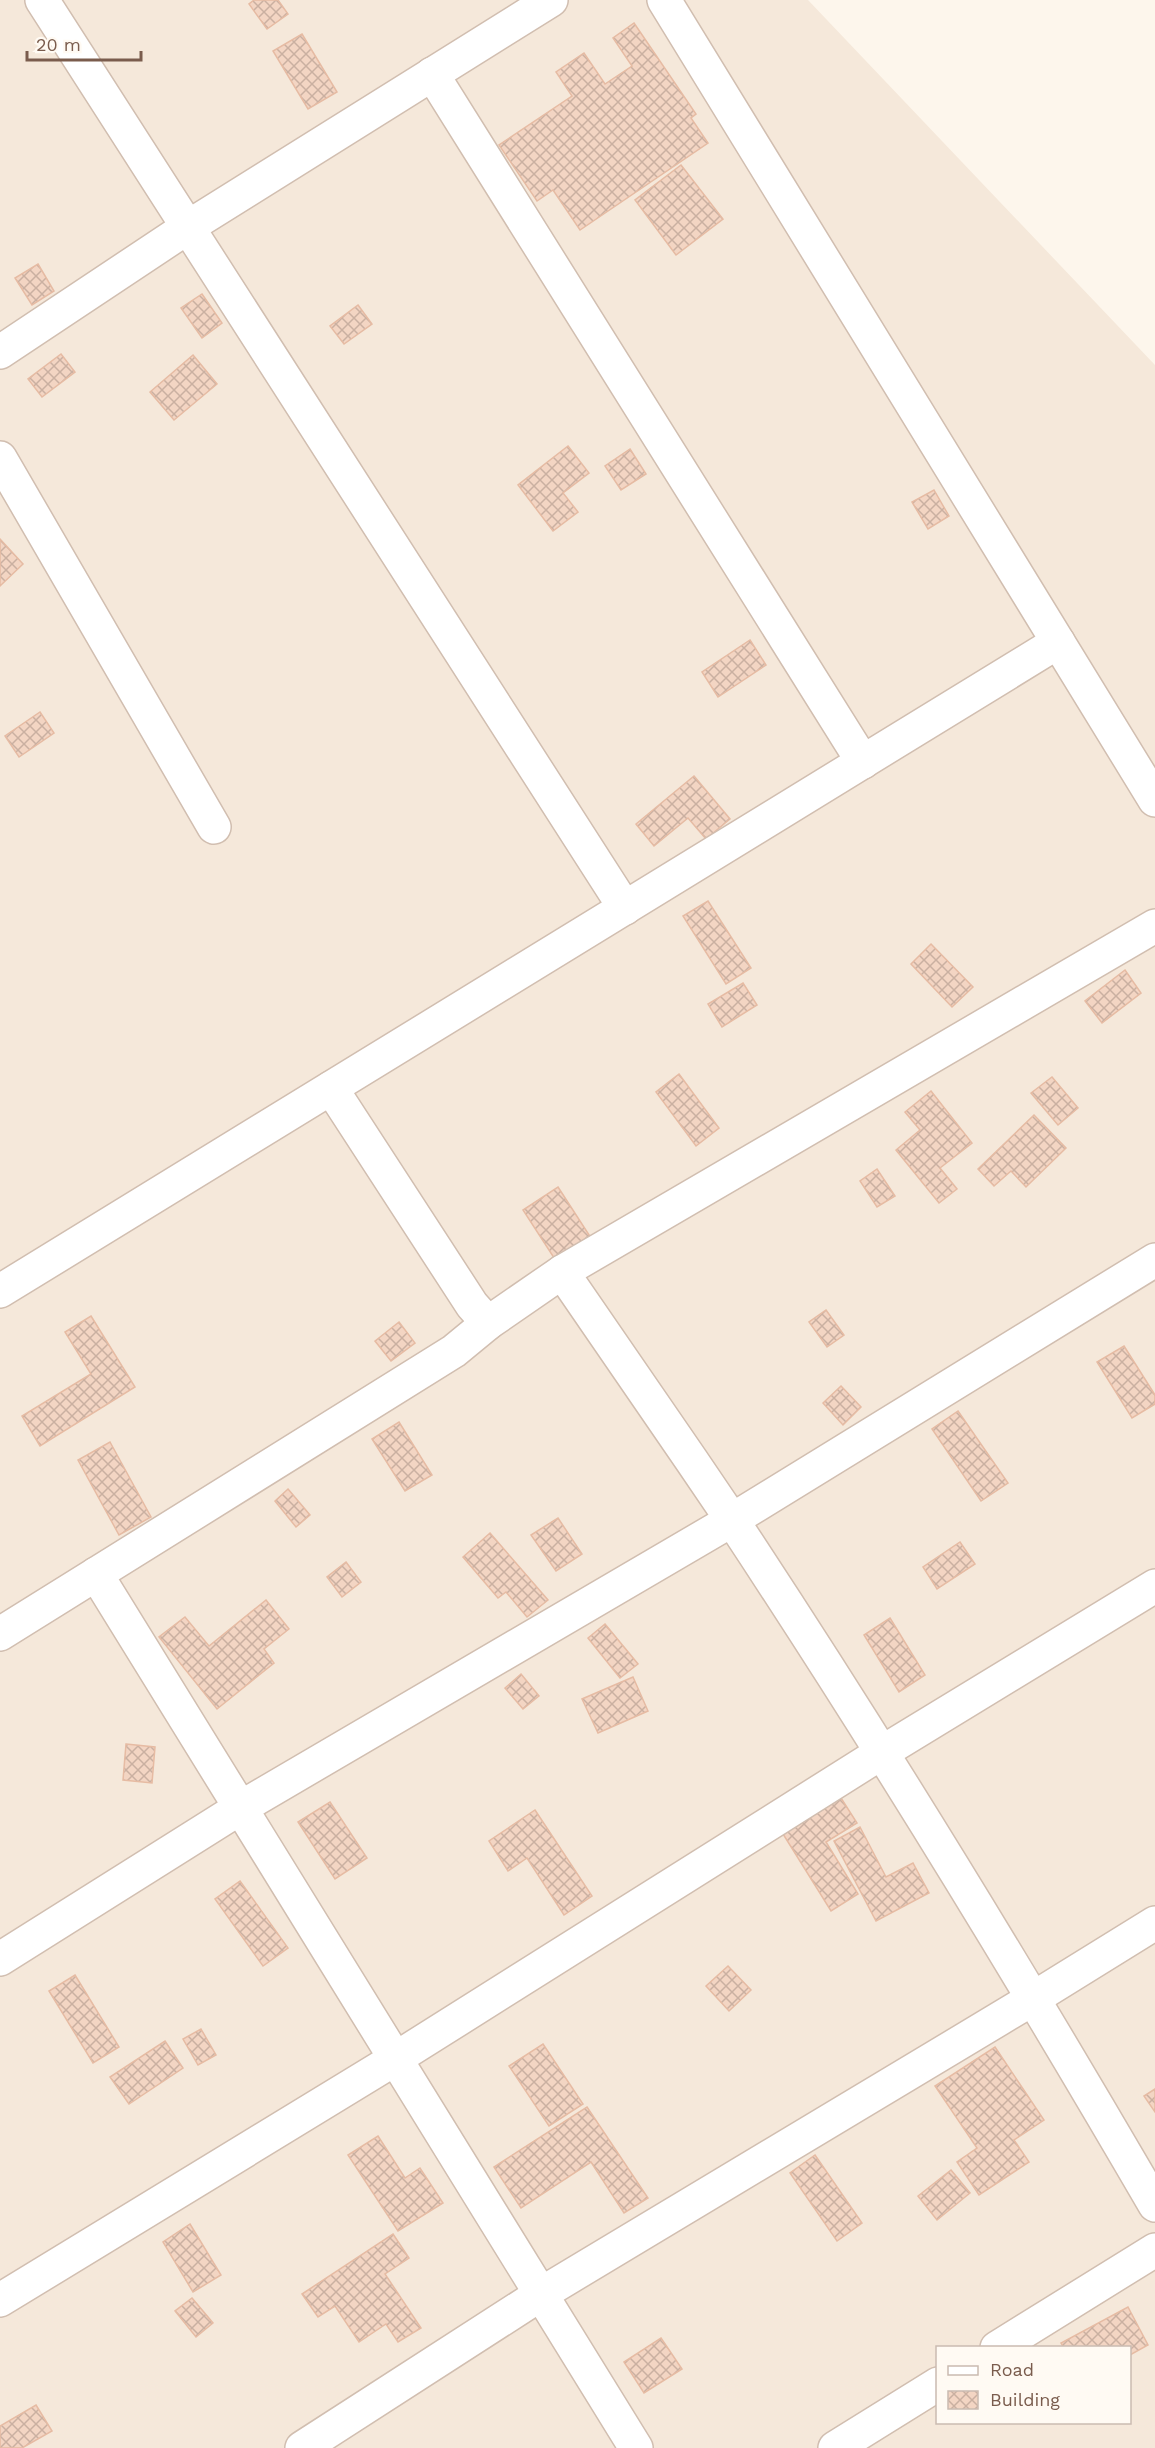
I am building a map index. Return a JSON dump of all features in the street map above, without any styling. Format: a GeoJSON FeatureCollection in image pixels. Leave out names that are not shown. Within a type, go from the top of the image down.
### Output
{"type":"FeatureCollection","features":[{"type":"Feature","properties":{"kind":"street"},"geometry":{"type":"LineString","coordinates":[[42,0],[625,908]]}},
{"type":"Feature","properties":{"kind":"street"},"geometry":{"type":"LineString","coordinates":[[0,352],[188,227],[551,0]]}},
{"type":"Feature","properties":{"kind":"street"},"geometry":{"type":"LineString","coordinates":[[664,0],[1155,800]]}},
{"type":"Feature","properties":{"kind":"street"},"geometry":{"type":"LineString","coordinates":[[432,74],[863,762]]}},
{"type":"Feature","properties":{"kind":"street"},"geometry":{"type":"LineString","coordinates":[[0,458],[214,827]]}},
{"type":"Feature","properties":{"kind":"street"},"geometry":{"type":"LineString","coordinates":[[0,1291],[1058,642]]}},
{"type":"Feature","properties":{"kind":"street"},"geometry":{"type":"LineString","coordinates":[[0,1634],[454,1352],[488,1323],[562,1272],[1155,926]]}},
{"type":"Feature","properties":{"kind":"street"},"geometry":{"type":"LineString","coordinates":[[331,1088],[472,1305],[488,1323]]}},
{"type":"Feature","properties":{"kind":"street"},"geometry":{"type":"LineString","coordinates":[[0,1959],[240,1808],[732,1520],[1155,1260]]}},
{"type":"Feature","properties":{"kind":"street"},"geometry":{"type":"LineString","coordinates":[[562,1272],[732,1520],[881,1753],[1034,1998],[1155,2205]]}},
{"type":"Feature","properties":{"kind":"street"},"geometry":{"type":"LineString","coordinates":[[96,1574],[636,2448]]}},
{"type":"Feature","properties":{"kind":"street"},"geometry":{"type":"LineString","coordinates":[[0,2300],[396,2059],[881,1753],[1155,1586]]}},
{"type":"Feature","properties":{"kind":"street"},"geometry":{"type":"LineString","coordinates":[[302,2448],[541,2294],[1155,1923]]}},
{"type":"Feature","properties":{"kind":"street"},"geometry":{"type":"LineString","coordinates":[[1000,2346],[1155,2250]]}},
{"type":"Feature","properties":{"kind":"street"},"geometry":{"type":"LineString","coordinates":[[835,2448],[936,2385]]}},
{"type":"Feature","properties":{"kind":"shaded area"},"geometry":{"type":"Polygon","coordinates":[[[0,0],[808,0],[1155,365],[1155,2448],[0,2448],[0,0]]]}},
{"type":"Feature","properties":{"kind":"building"},"geometry":{"type":"Polygon","coordinates":[[[254,0],[278,0],[288,14],[267,29],[249,4],[254,0]]]}},
{"type":"Feature","properties":{"kind":"building"},"geometry":{"type":"Polygon","coordinates":[[[634,23],[696,114],[691,118],[708,143],[580,230],[553,190],[537,201],[499,145],[572,96],[556,72],[584,53],[605,84],[632,66],[613,38],[634,23]]]}},
{"type":"Feature","properties":{"kind":"building"},"geometry":{"type":"Polygon","coordinates":[[[302,34],[337,92],[308,109],[273,51],[302,34]]]}},
{"type":"Feature","properties":{"kind":"building"},"geometry":{"type":"Polygon","coordinates":[[[681,165],[723,219],[676,255],[635,200],[681,165]]]}},
{"type":"Feature","properties":{"kind":"building"},"geometry":{"type":"Polygon","coordinates":[[[38,264],[54,291],[32,305],[15,278],[38,264]]]}},
{"type":"Feature","properties":{"kind":"building"},"geometry":{"type":"Polygon","coordinates":[[[202,294],[222,323],[202,338],[181,308],[202,294]]]}},
{"type":"Feature","properties":{"kind":"building"},"geometry":{"type":"Polygon","coordinates":[[[358,305],[372,324],[344,344],[330,326],[358,305]]]}},
{"type":"Feature","properties":{"kind":"building"},"geometry":{"type":"Polygon","coordinates":[[[61,354],[75,372],[42,397],[28,379],[61,354]]]}},
{"type":"Feature","properties":{"kind":"building"},"geometry":{"type":"Polygon","coordinates":[[[193,355],[217,384],[174,420],[150,392],[193,355]]]}},
{"type":"Feature","properties":{"kind":"building"},"geometry":{"type":"Polygon","coordinates":[[[568,446],[589,473],[563,493],[578,512],[553,531],[518,485],[568,446]]]}},
{"type":"Feature","properties":{"kind":"building"},"geometry":{"type":"Polygon","coordinates":[[[630,449],[646,474],[621,490],[605,466],[630,449]]]}},
{"type":"Feature","properties":{"kind":"building"},"geometry":{"type":"Polygon","coordinates":[[[934,490],[949,516],[928,529],[912,502],[934,490]]]}},
{"type":"Feature","properties":{"kind":"building"},"geometry":{"type":"Polygon","coordinates":[[[0,539],[23,564],[0,586],[0,539]]]}},
{"type":"Feature","properties":{"kind":"building"},"geometry":{"type":"Polygon","coordinates":[[[750,640],[766,665],[718,697],[702,672],[750,640]]]}},
{"type":"Feature","properties":{"kind":"building"},"geometry":{"type":"Polygon","coordinates":[[[40,712],[54,733],[19,757],[5,736],[40,712]]]}},
{"type":"Feature","properties":{"kind":"building"},"geometry":{"type":"Polygon","coordinates":[[[694,776],[730,819],[706,839],[688,818],[654,846],[636,824],[694,776]]]}},
{"type":"Feature","properties":{"kind":"building"},"geometry":{"type":"Polygon","coordinates":[[[708,901],[751,968],[726,984],[683,916],[708,901]]]}},
{"type":"Feature","properties":{"kind":"building"},"geometry":{"type":"Polygon","coordinates":[[[931,944],[973,987],[952,1007],[911,964],[931,944]]]}},
{"type":"Feature","properties":{"kind":"building"},"geometry":{"type":"Polygon","coordinates":[[[1125,970],[1141,993],[1102,1023],[1085,1001],[1125,970]]]}},
{"type":"Feature","properties":{"kind":"building"},"geometry":{"type":"Polygon","coordinates":[[[743,983],[757,1005],[722,1027],[708,1004],[743,983]]]}},
{"type":"Feature","properties":{"kind":"building"},"geometry":{"type":"Polygon","coordinates":[[[679,1074],[719,1128],[696,1146],[656,1092],[679,1074]]]}},
{"type":"Feature","properties":{"kind":"building"},"geometry":{"type":"Polygon","coordinates":[[[1052,1077],[1078,1108],[1058,1125],[1031,1093],[1052,1077]]]}},
{"type":"Feature","properties":{"kind":"building"},"geometry":{"type":"Polygon","coordinates":[[[931,1091],[972,1143],[940,1168],[957,1189],[939,1203],[896,1150],[920,1130],[905,1112],[931,1091]]]}},
{"type":"Feature","properties":{"kind":"building"},"geometry":{"type":"Polygon","coordinates":[[[1034,1115],[1066,1148],[1026,1187],[1011,1171],[994,1186],[978,1169],[1034,1115]]]}},
{"type":"Feature","properties":{"kind":"building"},"geometry":{"type":"Polygon","coordinates":[[[877,1169],[895,1196],[877,1207],[860,1181],[877,1169]]]}},
{"type":"Feature","properties":{"kind":"building"},"geometry":{"type":"Polygon","coordinates":[[[558,1187],[593,1241],[558,1264],[523,1210],[558,1187]]]}},
{"type":"Feature","properties":{"kind":"building"},"geometry":{"type":"Polygon","coordinates":[[[826,1310],[844,1335],[827,1347],[809,1322],[826,1310]]]}},
{"type":"Feature","properties":{"kind":"building"},"geometry":{"type":"Polygon","coordinates":[[[91,1316],[135,1387],[40,1446],[22,1416],[91,1374],[65,1332],[91,1316]]]}},
{"type":"Feature","properties":{"kind":"building"},"geometry":{"type":"Polygon","coordinates":[[[399,1322],[415,1343],[391,1361],[375,1341],[399,1322]]]}},
{"type":"Feature","properties":{"kind":"building"},"geometry":{"type":"Polygon","coordinates":[[[1124,1346],[1155,1395],[1155,1404],[1132,1418],[1097,1362],[1124,1346]]]}},
{"type":"Feature","properties":{"kind":"building"},"geometry":{"type":"Polygon","coordinates":[[[841,1386],[861,1407],[843,1425],[823,1403],[841,1386]]]}},
{"type":"Feature","properties":{"kind":"building"},"geometry":{"type":"Polygon","coordinates":[[[958,1411],[1008,1483],[981,1501],[932,1429],[958,1411]]]}},
{"type":"Feature","properties":{"kind":"building"},"geometry":{"type":"Polygon","coordinates":[[[399,1422],[432,1475],[405,1491],[372,1439],[399,1422]]]}},
{"type":"Feature","properties":{"kind":"building"},"geometry":{"type":"Polygon","coordinates":[[[110,1442],[151,1517],[119,1535],[78,1460],[110,1442]]]}},
{"type":"Feature","properties":{"kind":"building"},"geometry":{"type":"Polygon","coordinates":[[[288,1489],[310,1515],[296,1527],[275,1501],[288,1489]]]}},
{"type":"Feature","properties":{"kind":"building"},"geometry":{"type":"Polygon","coordinates":[[[558,1518],[582,1554],[556,1571],[531,1535],[558,1518]]]}},
{"type":"Feature","properties":{"kind":"building"},"geometry":{"type":"Polygon","coordinates":[[[490,1533],[548,1600],[527,1617],[506,1592],[498,1598],[463,1557],[490,1533]]]}},
{"type":"Feature","properties":{"kind":"building"},"geometry":{"type":"Polygon","coordinates":[[[960,1542],[975,1564],[937,1589],[923,1567],[960,1542]]]}},
{"type":"Feature","properties":{"kind":"building"},"geometry":{"type":"Polygon","coordinates":[[[346,1562],[361,1582],[342,1597],[327,1577],[346,1562]]]}},
{"type":"Feature","properties":{"kind":"building"},"geometry":{"type":"Polygon","coordinates":[[[266,1600],[289,1629],[264,1649],[274,1663],[217,1709],[159,1637],[185,1617],[209,1646],[266,1600]]]}},
{"type":"Feature","properties":{"kind":"building"},"geometry":{"type":"Polygon","coordinates":[[[890,1618],[925,1675],[899,1692],[864,1635],[890,1618]]]}},
{"type":"Feature","properties":{"kind":"building"},"geometry":{"type":"Polygon","coordinates":[[[605,1624],[638,1664],[620,1678],[588,1638],[605,1624]]]}},
{"type":"Feature","properties":{"kind":"building"},"geometry":{"type":"Polygon","coordinates":[[[521,1674],[539,1696],[523,1709],[505,1688],[521,1674]]]}},
{"type":"Feature","properties":{"kind":"building"},"geometry":{"type":"Polygon","coordinates":[[[633,1677],[648,1711],[598,1733],[582,1699],[633,1677]]]}},
{"type":"Feature","properties":{"kind":"building"},"geometry":{"type":"Polygon","coordinates":[[[126,1744],[155,1747],[152,1783],[123,1780],[126,1744]]]}},
{"type":"Feature","properties":{"kind":"building"},"geometry":{"type":"Polygon","coordinates":[[[841,1798],[857,1823],[826,1842],[858,1894],[831,1911],[783,1834],[841,1798]]]}},
{"type":"Feature","properties":{"kind":"building"},"geometry":{"type":"Polygon","coordinates":[[[330,1802],[367,1858],[335,1879],[298,1822],[330,1802]]]}},
{"type":"Feature","properties":{"kind":"building"},"geometry":{"type":"Polygon","coordinates":[[[535,1810],[592,1896],[564,1915],[527,1858],[508,1871],[489,1841],[535,1810]]]}},
{"type":"Feature","properties":{"kind":"building"},"geometry":{"type":"Polygon","coordinates":[[[860,1827],[886,1877],[913,1863],[929,1893],[876,1921],[834,1841],[860,1827]]]}},
{"type":"Feature","properties":{"kind":"building"},"geometry":{"type":"Polygon","coordinates":[[[240,1881],[288,1948],[263,1966],[215,1899],[240,1881]]]}},
{"type":"Feature","properties":{"kind":"building"},"geometry":{"type":"Polygon","coordinates":[[[728,1966],[751,1990],[729,2011],[706,1986],[728,1966]]]}},
{"type":"Feature","properties":{"kind":"building"},"geometry":{"type":"Polygon","coordinates":[[[75,1975],[119,2047],[93,2063],[49,1991],[75,1975]]]}},
{"type":"Feature","properties":{"kind":"building"},"geometry":{"type":"Polygon","coordinates":[[[201,2029],[216,2055],[198,2065],[183,2039],[201,2029]]]}},
{"type":"Feature","properties":{"kind":"building"},"geometry":{"type":"Polygon","coordinates":[[[165,2041],[183,2068],[129,2104],[110,2077],[165,2041]]]}},
{"type":"Feature","properties":{"kind":"building"},"geometry":{"type":"Polygon","coordinates":[[[543,2044],[583,2104],[549,2126],[509,2066],[543,2044]]]}},
{"type":"Feature","properties":{"kind":"building"},"geometry":{"type":"Polygon","coordinates":[[[995,2047],[1044,2120],[1014,2140],[1029,2162],[979,2195],[957,2162],[977,2148],[935,2086],[995,2047]]]}},
{"type":"Feature","properties":{"kind":"building"},"geometry":{"type":"Polygon","coordinates":[[[1155,2089],[1155,2112],[1144,2096],[1155,2089]]]}},
{"type":"Feature","properties":{"kind":"building"},"geometry":{"type":"Polygon","coordinates":[[[587,2107],[648,2198],[624,2213],[591,2162],[521,2208],[494,2167],[587,2107]]]}},
{"type":"Feature","properties":{"kind":"building"},"geometry":{"type":"Polygon","coordinates":[[[378,2136],[405,2178],[420,2168],[443,2203],[398,2231],[348,2155],[378,2136]]]}},
{"type":"Feature","properties":{"kind":"building"},"geometry":{"type":"Polygon","coordinates":[[[815,2155],[862,2223],[837,2241],[790,2173],[815,2155]]]}},
{"type":"Feature","properties":{"kind":"building"},"geometry":{"type":"Polygon","coordinates":[[[951,2170],[970,2193],[937,2220],[918,2196],[951,2170]]]}},
{"type":"Feature","properties":{"kind":"building"},"geometry":{"type":"Polygon","coordinates":[[[190,2224],[221,2275],[193,2292],[163,2242],[190,2224]]]}},
{"type":"Feature","properties":{"kind":"building"},"geometry":{"type":"Polygon","coordinates":[[[393,2234],[409,2258],[385,2274],[421,2328],[398,2342],[386,2324],[359,2342],[335,2306],[318,2317],[302,2294],[393,2234]]]}},
{"type":"Feature","properties":{"kind":"building"},"geometry":{"type":"Polygon","coordinates":[[[192,2298],[213,2323],[196,2337],[175,2311],[192,2298]]]}},
{"type":"Feature","properties":{"kind":"building"},"geometry":{"type":"Polygon","coordinates":[[[1128,2307],[1148,2345],[1131,2354],[1131,2346],[1063,2346],[1061,2343],[1128,2307]]]}},
{"type":"Feature","properties":{"kind":"building"},"geometry":{"type":"Polygon","coordinates":[[[661,2338],[682,2369],[644,2393],[624,2362],[661,2338]]]}},
{"type":"Feature","properties":{"kind":"building"},"geometry":{"type":"Polygon","coordinates":[[[36,2405],[52,2431],[22,2448],[0,2448],[0,2426],[36,2405]]]}}]}
